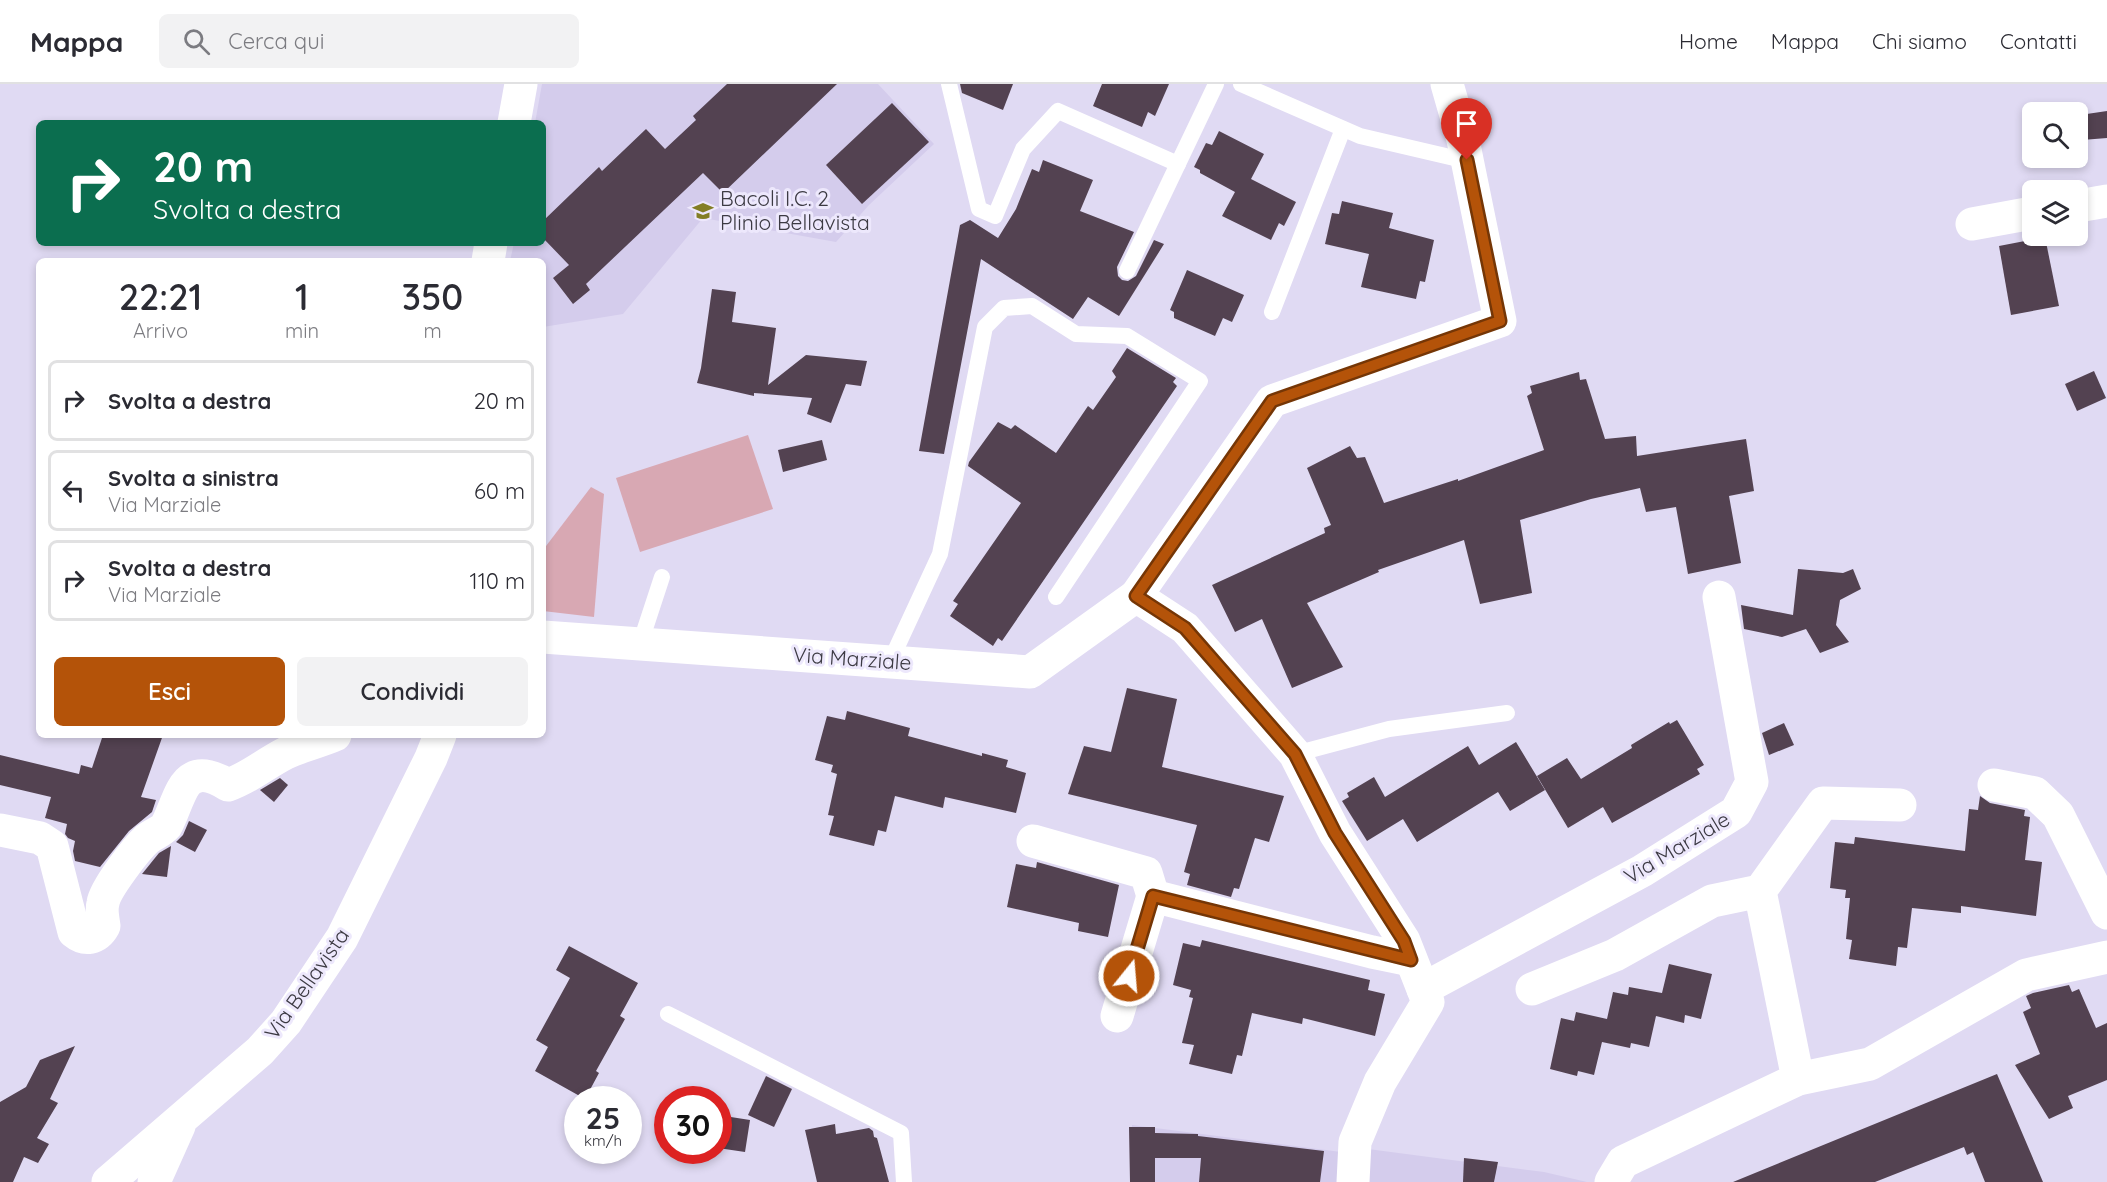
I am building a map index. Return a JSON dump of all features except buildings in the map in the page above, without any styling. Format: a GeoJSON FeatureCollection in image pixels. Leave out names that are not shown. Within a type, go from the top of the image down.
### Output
{"type":"FeatureCollection","features":[{"type":"Feature","properties":{"kind":"street"},"geometry":{"type":"LineString","coordinates":[[515,120],[521,84]]}},
{"type":"Feature","properties":{"kind":"street","name":"Via Marziale"},"geometry":{"type":"LineString","coordinates":[[546,637],[1030,672],[1136,596],[1272,401],[1500,321],[1467,160],[1447,84]]}},
{"type":"Feature","properties":{"kind":"street"},"geometry":{"type":"LineString","coordinates":[[2088,204],[2107,201]]}},
{"type":"Feature","properties":{"kind":"street"},"geometry":{"type":"LineString","coordinates":[[1972,224],[2022,215]]}},
{"type":"Feature","properties":{"kind":"street"},"geometry":{"type":"LineString","coordinates":[[1136,596],[1185,628],[1295,754],[1335,833],[1404,941],[1428,1002],[1380,1082],[1355,1142],[1353,1182]]}},
{"type":"Feature","properties":{"kind":"street","name":"Via Marziale"},"geometry":{"type":"LineString","coordinates":[[1417,974],[1642,871],[1736,812],[1752,782],[1719,597]]}},
{"type":"Feature","properties":{"kind":"street"},"geometry":{"type":"LineString","coordinates":[[0,830],[40,838],[52,846],[74,932],[85,938],[91,938],[104,926],[102,906],[105,895],[114,880],[147,839],[165,828],[183,788],[192,778],[211,777],[228,784],[244,780],[258,768],[289,752],[327,738]]}},
{"type":"Feature","properties":{"kind":"street","name":"Via Bellavista"},"geometry":{"type":"LineString","coordinates":[[108,1182],[260,1051],[286,1022],[342,938],[439,738]]}},
{"type":"Feature","properties":{"kind":"street"},"geometry":{"type":"LineString","coordinates":[[1994,785],[2035,793],[2058,815],[2107,913]]}},
{"type":"Feature","properties":{"kind":"street"},"geometry":{"type":"LineString","coordinates":[[1532,989],[1615,955],[1712,901],[1761,891],[1823,802],[1900,806]]}},
{"type":"Feature","properties":{"kind":"street"},"geometry":{"type":"LineString","coordinates":[[1033,841],[1146,873],[1153,896],[1117,1016]]}},
{"type":"Feature","properties":{"kind":"street"},"geometry":{"type":"LineString","coordinates":[[1761,891],[1798,1079]]}},
{"type":"Feature","properties":{"kind":"street"},"geometry":{"type":"LineString","coordinates":[[1153,896],[1417,974]]}},
{"type":"Feature","properties":{"kind":"street"},"geometry":{"type":"LineString","coordinates":[[1611,1182],[1623,1161],[1798,1079],[1870,1064],[2026,975],[2107,957]]}},
{"type":"Feature","properties":{"kind":"street"},"geometry":{"type":"LineString","coordinates":[[154,1182],[184,1116]]}},
{"type":"Feature","properties":{"kind":"lane"},"geometry":{"type":"LineString","coordinates":[[949,84],[979,209],[995,216],[1023,149],[1058,111],[1178,164]]}},
{"type":"Feature","properties":{"kind":"lane"},"geometry":{"type":"LineString","coordinates":[[1127,271],[1216,84]]}},
{"type":"Feature","properties":{"kind":"lane"},"geometry":{"type":"LineString","coordinates":[[1241,84],[1360,136],[1467,160]]}},
{"type":"Feature","properties":{"kind":"lane"},"geometry":{"type":"LineString","coordinates":[[1272,312],[1342,129]]}},
{"type":"Feature","properties":{"kind":"lane"},"geometry":{"type":"LineString","coordinates":[[890,662],[940,554],[985,327],[1004,308],[1032,306],[1076,334],[1127,336],[1200,381],[1056,597]]}},
{"type":"Feature","properties":{"kind":"lane"},"geometry":{"type":"LineString","coordinates":[[640,644],[662,577]]}},
{"type":"Feature","properties":{"kind":"lane"},"geometry":{"type":"LineString","coordinates":[[1295,754],[1389,729],[1507,713]]}},
{"type":"Feature","properties":{"kind":"lane"},"geometry":{"type":"LineString","coordinates":[[668,1014],[901,1132],[904,1182]]}},
{"type":"Feature","properties":{"kind":"shaded area","name":"Bacoli I.C. 2 Plinio Bellavista"},"geometry":{"type":"Polygon","coordinates":[[[542,84],[878,84],[934,144],[869,205],[836,242],[703,218],[623,314],[546,327],[546,258],[511,258],[513,246],[546,246],[546,120],[536,120],[542,84]]]}},
{"type":"Feature","properties":{"kind":"shaded area"},"geometry":{"type":"Polygon","coordinates":[[[748,435],[773,509],[640,552],[616,478],[748,435]]]}},
{"type":"Feature","properties":{"kind":"shaded area"},"geometry":{"type":"Polygon","coordinates":[[[591,487],[604,494],[594,617],[546,611],[546,546],[591,487]]]}},
{"type":"Feature","properties":{"kind":"shaded area"},"geometry":{"type":"Polygon","coordinates":[[[1132,1125],[1341,1152],[1339,1182],[1132,1182],[1132,1125]]]}},
{"type":"Feature","properties":{"kind":"shaded area"},"geometry":{"type":"Polygon","coordinates":[[[1368,1149],[1544,1172],[1587,1182],[1367,1182],[1368,1149]]]}},
{"type":"Feature","properties":{"kind":"place","name":"Bacoli I.C. 2 Plinio Bellavista"},"geometry":{"type":"Point","coordinates":[703,211]}},
{"type":"Feature","properties":{"kind":"route"},"geometry":{"type":"LineString","coordinates":[[1129,976],[1153,896],[1411,960],[1404,941],[1335,833],[1295,754],[1185,628],[1136,596],[1272,401],[1500,321],[1467,160]]}}]}
